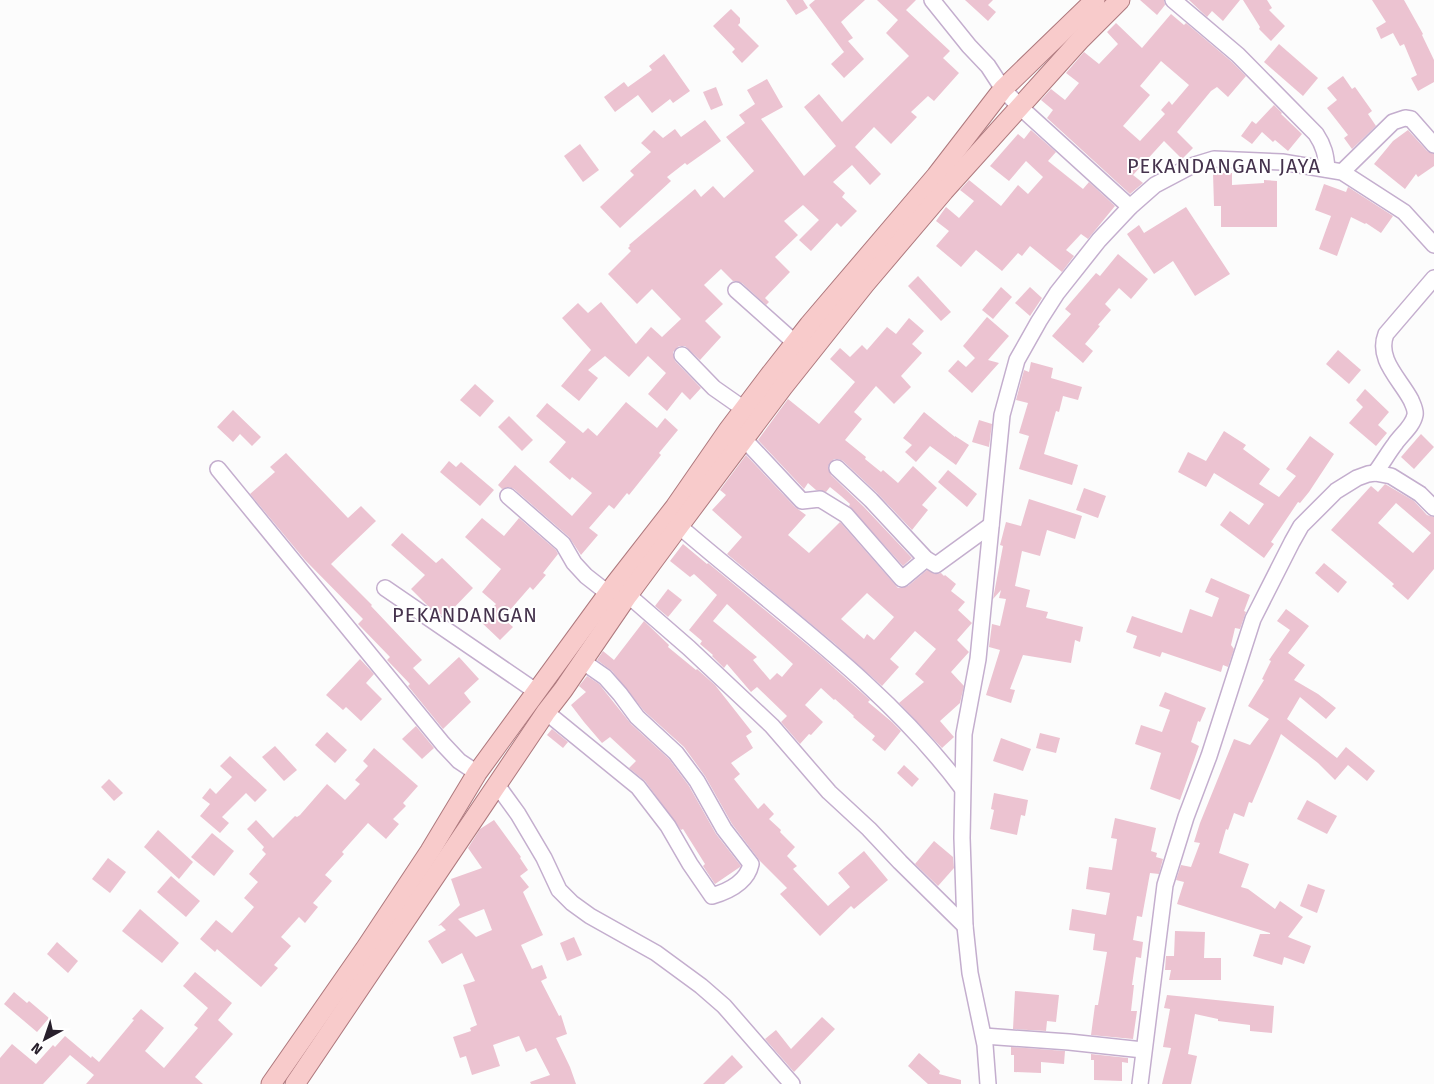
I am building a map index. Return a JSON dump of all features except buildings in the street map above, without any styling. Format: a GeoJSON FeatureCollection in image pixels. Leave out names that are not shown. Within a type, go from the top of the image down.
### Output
{"type":"FeatureCollection","features":[{"type":"Feature","properties":{"kind":"main road"},"geometry":{"type":"LineString","coordinates":[[938,186],[1004,89],[1095,0]]}},
{"type":"Feature","properties":{"kind":"main road"},"geometry":{"type":"LineString","coordinates":[[271,1084],[365,949],[430,851],[531,689],[675,507],[739,407],[938,186],[1020,107],[1081,39],[1120,0]]}},
{"type":"Feature","properties":{"kind":"main road"},"geometry":{"type":"LineString","coordinates":[[296,1084],[546,712],[631,597],[679,526],[744,440],[796,345]]}},
{"type":"Feature","properties":{"kind":"main road"},"geometry":{"type":"LineString","coordinates":[[477,773],[496,785]]}},
{"type":"Feature","properties":{"kind":"street"},"geometry":{"type":"LineString","coordinates":[[932,0],[1020,107],[1130,207]]}},
{"type":"Feature","properties":{"kind":"street"},"geometry":{"type":"LineString","coordinates":[[1173,0],[1238,55],[1316,134],[1334,170]]}},
{"type":"Feature","properties":{"kind":"street"},"geometry":{"type":"LineString","coordinates":[[1334,170],[1357,159],[1393,122],[1400,119],[1411,119],[1434,145]]}},
{"type":"Feature","properties":{"kind":"street"},"geometry":{"type":"LineString","coordinates":[[988,1084],[984,1036],[970,973],[965,926],[962,838],[964,734],[978,659],[1002,415],[1017,360],[1039,320],[1057,294],[1099,240],[1130,207],[1155,185],[1192,166],[1214,159],[1282,162],[1334,170],[1404,212],[1434,245]]}},
{"type":"Feature","properties":{"kind":"street"},"geometry":{"type":"LineString","coordinates":[[1375,473],[1395,443],[1411,424],[1415,415],[1410,398],[1386,361],[1383,342],[1386,334],[1434,278]]}},
{"type":"Feature","properties":{"kind":"street"},"geometry":{"type":"LineString","coordinates":[[736,290],[796,345]]}},
{"type":"Feature","properties":{"kind":"street"},"geometry":{"type":"LineString","coordinates":[[682,355],[714,388],[739,407]]}},
{"type":"Feature","properties":{"kind":"street"},"geometry":{"type":"LineString","coordinates":[[744,440],[802,501],[820,499],[846,515],[902,579],[926,559]]}},
{"type":"Feature","properties":{"kind":"street"},"geometry":{"type":"LineString","coordinates":[[837,468],[871,500],[926,559],[936,565],[991,525]]}},
{"type":"Feature","properties":{"kind":"street"},"geometry":{"type":"LineString","coordinates":[[218,469],[443,744],[458,761],[477,773]]}},
{"type":"Feature","properties":{"kind":"street"},"geometry":{"type":"LineString","coordinates":[[1140,1084],[1165,886],[1186,817],[1209,756],[1253,619],[1300,526],[1336,491],[1357,478],[1375,473],[1390,476],[1402,482],[1420,494],[1434,508]]}},
{"type":"Feature","properties":{"kind":"street"},"geometry":{"type":"LineString","coordinates":[[508,496],[563,544],[574,563],[586,576],[606,592]]}},
{"type":"Feature","properties":{"kind":"street"},"geometry":{"type":"LineString","coordinates":[[679,526],[817,640],[890,706],[943,763],[962,788]]}},
{"type":"Feature","properties":{"kind":"street"},"geometry":{"type":"LineString","coordinates":[[385,588],[531,689]]}},
{"type":"Feature","properties":{"kind":"street"},"geometry":{"type":"LineString","coordinates":[[631,597],[689,648],[772,726],[829,792],[869,829],[965,926]]}},
{"type":"Feature","properties":{"kind":"street"},"geometry":{"type":"LineString","coordinates":[[546,712],[638,787],[668,826],[690,864],[712,896],[728,891],[749,874],[752,864],[724,829],[697,781],[676,754],[637,717],[605,677],[582,661]]}},
{"type":"Feature","properties":{"kind":"street"},"geometry":{"type":"LineString","coordinates":[[496,785],[518,814],[544,858],[559,890],[572,903],[590,916],[656,953],[701,986],[724,1006],[792,1084]]}},
{"type":"Feature","properties":{"kind":"street"},"geometry":{"type":"LineString","coordinates":[[984,1036],[1143,1050]]}},
{"type":"Feature","properties":{"kind":"district","name":"PEKANDANGAN JAYA"},"geometry":{"type":"Point","coordinates":[1224,166]}},
{"type":"Feature","properties":{"kind":"district","name":"PEKANDANGAN"},"geometry":{"type":"Point","coordinates":[465,615]}}]}
